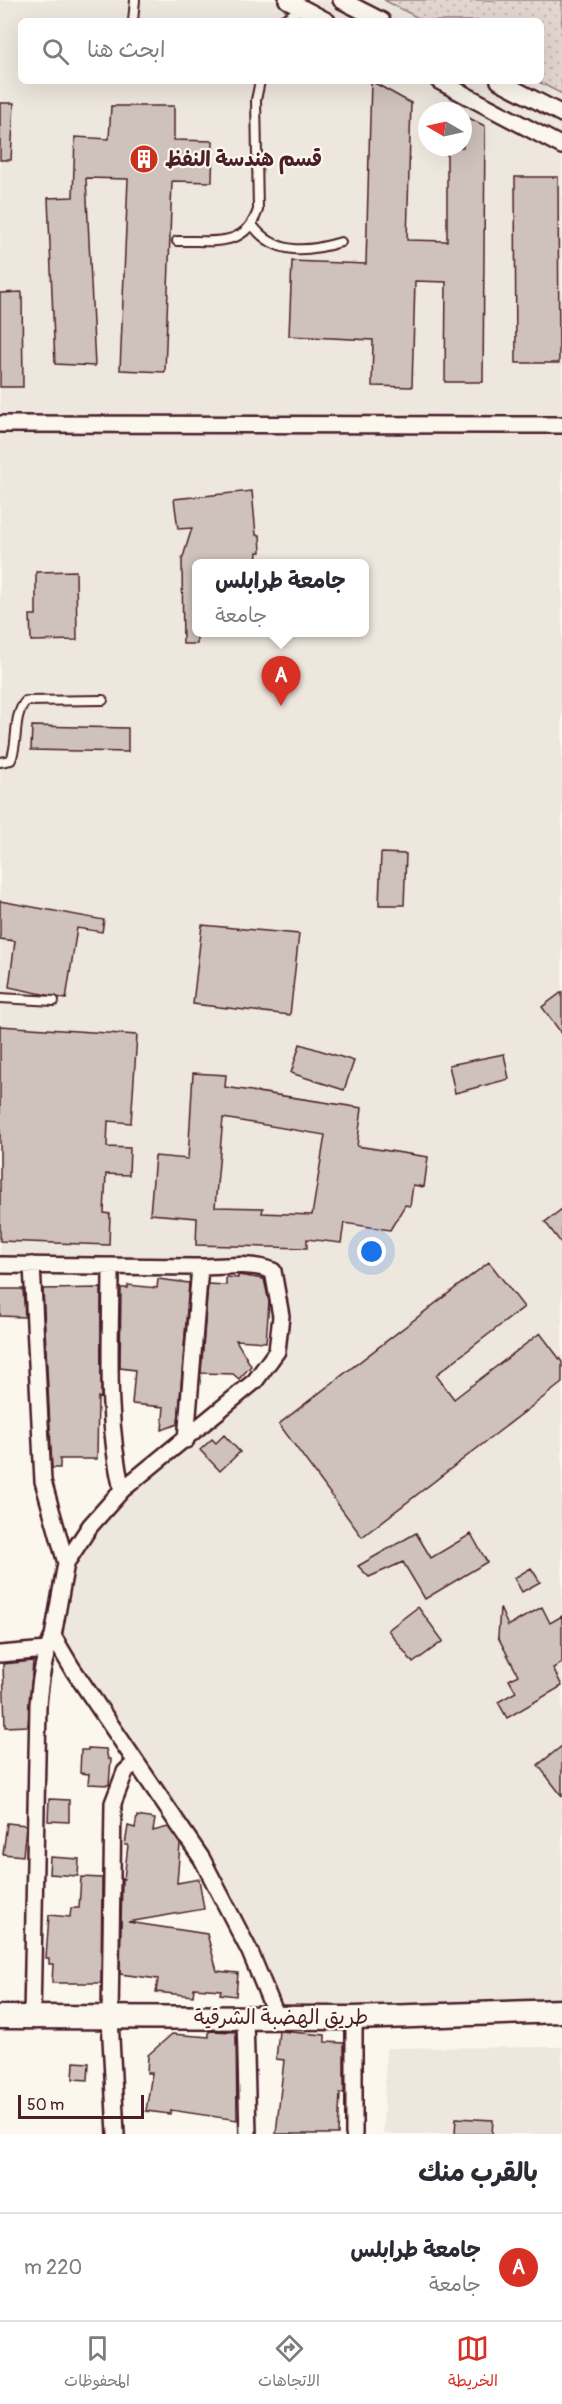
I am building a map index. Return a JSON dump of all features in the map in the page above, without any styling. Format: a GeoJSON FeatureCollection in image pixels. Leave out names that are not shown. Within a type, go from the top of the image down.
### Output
{"type":"FeatureCollection","features":[{"type":"Feature","properties":{"kind":"main road","name":"طريق الهضبة الشرقية"},"geometry":{"type":"LineString","coordinates":[[0,2017],[354,2018],[562,2011]]}},
{"type":"Feature","properties":{"kind":"street"},"geometry":{"type":"LineString","coordinates":[[287,0],[321,18]]}},
{"type":"Feature","properties":{"kind":"street"},"geometry":{"type":"LineString","coordinates":[[341,0],[376,18]]}},
{"type":"Feature","properties":{"kind":"street"},"geometry":{"type":"LineString","coordinates":[[446,84],[562,146]]}},
{"type":"Feature","properties":{"kind":"street"},"geometry":{"type":"LineString","coordinates":[[505,84],[562,114]]}},
{"type":"Feature","properties":{"kind":"street"},"geometry":{"type":"LineString","coordinates":[[0,424],[562,425]]}},
{"type":"Feature","properties":{"kind":"street"},"geometry":{"type":"LineString","coordinates":[[0,1265],[200,1267],[248,1265],[273,1271],[281,1337],[278,1351],[255,1381],[186,1440],[122,1490],[90,1526],[66,1563],[38,1706],[32,2018]]}},
{"type":"Feature","properties":{"kind":"street"},"geometry":{"type":"LineString","coordinates":[[32,1265],[43,1481],[66,1563]]}},
{"type":"Feature","properties":{"kind":"street"},"geometry":{"type":"LineString","coordinates":[[111,1266],[111,1417],[114,1453],[122,1490]]}},
{"type":"Feature","properties":{"kind":"street"},"geometry":{"type":"LineString","coordinates":[[186,1440],[200,1267]]}},
{"type":"Feature","properties":{"kind":"street"},"geometry":{"type":"LineString","coordinates":[[0,1654],[50,1643]]}},
{"type":"Feature","properties":{"kind":"street"},"geometry":{"type":"LineString","coordinates":[[50,1643],[202,1858],[250,1952],[277,2017]]}},
{"type":"Feature","properties":{"kind":"street"},"geometry":{"type":"LineString","coordinates":[[116,2134],[110,2019],[113,1803],[125,1772],[136,1762]]}},
{"type":"Feature","properties":{"kind":"street"},"geometry":{"type":"LineString","coordinates":[[245,2017],[248,2134]]}},
{"type":"Feature","properties":{"kind":"street"},"geometry":{"type":"LineString","coordinates":[[354,2018],[354,2134]]}},
{"type":"Feature","properties":{"kind":"lane"},"geometry":{"type":"LineString","coordinates":[[133,18],[135,0]]}},
{"type":"Feature","properties":{"kind":"lane"},"geometry":{"type":"LineString","coordinates":[[286,18],[303,8]]}},
{"type":"Feature","properties":{"kind":"lane"},"geometry":{"type":"LineString","coordinates":[[177,241],[228,239],[243,235],[253,226],[258,210],[256,100],[259,84]]}},
{"type":"Feature","properties":{"kind":"lane"},"geometry":{"type":"LineString","coordinates":[[253,226],[262,238],[296,250],[316,250],[341,242]]}},
{"type":"Feature","properties":{"kind":"lane"},"geometry":{"type":"LineString","coordinates":[[0,762],[11,760],[15,749],[19,709],[26,701],[103,700]]}},
{"type":"Feature","properties":{"kind":"lane"},"geometry":{"type":"LineString","coordinates":[[0,998],[54,1001]]}},
{"type":"Feature","properties":{"kind":"shaded area"},"geometry":{"type":"Polygon","coordinates":[[[0,0],[562,0],[562,2011],[277,2017],[202,1859],[53,1636],[66,1563],[90,1526],[277,1351],[273,1271],[0,1265],[0,0]]]}},
{"type":"Feature","properties":{"kind":"shaded area"},"geometry":{"type":"Polygon","coordinates":[[[384,0],[562,0],[562,94],[543,84],[544,18],[418,18],[384,0]]]}},
{"type":"Feature","properties":{"kind":"shaded area"},"geometry":{"type":"Polygon","coordinates":[[[562,2047],[562,2134],[383,2134],[386,2048],[562,2047]]]}},
{"type":"Feature","properties":{"kind":"building"},"geometry":{"type":"Polygon","coordinates":[[[371,84],[376,84],[411,103],[407,240],[447,241],[447,156],[472,156],[472,120],[485,126],[483,382],[445,382],[446,282],[415,281],[412,387],[372,386],[373,340],[289,336],[292,261],[366,264],[371,84]]]}},
{"type":"Feature","properties":{"kind":"building"},"geometry":{"type":"Polygon","coordinates":[[[0,103],[14,103],[11,160],[0,160],[0,103]]]}},
{"type":"Feature","properties":{"kind":"building"},"geometry":{"type":"Polygon","coordinates":[[[111,106],[174,106],[174,140],[213,141],[212,182],[172,181],[165,372],[120,370],[128,179],[86,178],[95,366],[55,364],[48,198],[73,197],[75,137],[109,139],[111,106]]]}},
{"type":"Feature","properties":{"kind":"building"},"geometry":{"type":"Polygon","coordinates":[[[515,177],[558,177],[559,363],[516,363],[515,177]]]}},
{"type":"Feature","properties":{"kind":"building"},"geometry":{"type":"Polygon","coordinates":[[[22,292],[23,387],[0,387],[0,293],[22,292]]]}},
{"type":"Feature","properties":{"kind":"building"},"geometry":{"type":"Polygon","coordinates":[[[252,491],[256,535],[260,535],[261,552],[257,552],[256,559],[192,559],[192,637],[197,637],[197,644],[183,644],[182,560],[192,528],[178,529],[174,499],[252,491]]]}},
{"type":"Feature","properties":{"kind":"building"},"geometry":{"type":"Polygon","coordinates":[[[76,571],[77,640],[31,641],[30,615],[36,615],[36,572],[76,571]]]}},
{"type":"Feature","properties":{"kind":"building"},"geometry":{"type":"Polygon","coordinates":[[[32,726],[128,728],[128,752],[31,750],[32,726]]]}},
{"type":"Feature","properties":{"kind":"building"},"geometry":{"type":"Polygon","coordinates":[[[381,853],[406,854],[404,905],[379,905],[381,853]]]}},
{"type":"Feature","properties":{"kind":"building"},"geometry":{"type":"Polygon","coordinates":[[[0,901],[104,920],[102,932],[77,928],[66,999],[9,987],[15,941],[0,939],[0,901]]]}},
{"type":"Feature","properties":{"kind":"building"},"geometry":{"type":"Polygon","coordinates":[[[202,925],[299,934],[290,1015],[193,1004],[202,925]]]}},
{"type":"Feature","properties":{"kind":"building"},"geometry":{"type":"Polygon","coordinates":[[[562,992],[562,1034],[542,1007],[562,992]]]}},
{"type":"Feature","properties":{"kind":"building"},"geometry":{"type":"Polygon","coordinates":[[[0,1026],[137,1035],[131,1123],[108,1121],[107,1147],[130,1148],[129,1175],[106,1174],[104,1213],[110,1214],[109,1245],[0,1241],[0,1026]]]}},
{"type":"Feature","properties":{"kind":"building"},"geometry":{"type":"Polygon","coordinates":[[[300,1044],[354,1061],[344,1090],[291,1073],[300,1044]]]}},
{"type":"Feature","properties":{"kind":"building"},"geometry":{"type":"Polygon","coordinates":[[[504,1054],[509,1079],[455,1093],[449,1065],[504,1054]]]}},
{"type":"Feature","properties":{"kind":"building"},"geometry":{"type":"Polygon","coordinates":[[[193,1073],[226,1075],[225,1087],[362,1108],[357,1146],[428,1157],[424,1187],[413,1185],[410,1206],[405,1205],[390,1230],[344,1223],[341,1243],[307,1239],[307,1248],[196,1245],[197,1218],[150,1214],[155,1156],[188,1159],[193,1073]],[[223,1118],[215,1207],[263,1208],[262,1213],[312,1215],[325,1135],[223,1118]]]}},
{"type":"Feature","properties":{"kind":"building"},"geometry":{"type":"Polygon","coordinates":[[[562,1209],[562,1244],[545,1222],[562,1209]]]}},
{"type":"Feature","properties":{"kind":"building"},"geometry":{"type":"Polygon","coordinates":[[[489,1262],[524,1307],[436,1375],[454,1399],[540,1333],[562,1362],[562,1383],[362,1537],[279,1424],[489,1262]]]}},
{"type":"Feature","properties":{"kind":"building"},"geometry":{"type":"Polygon","coordinates":[[[238,1275],[264,1279],[269,1302],[266,1342],[236,1340],[251,1366],[239,1379],[233,1374],[201,1373],[208,1284],[226,1285],[226,1277],[238,1278],[238,1275]]]}},
{"type":"Feature","properties":{"kind":"building"},"geometry":{"type":"Polygon","coordinates":[[[158,1279],[189,1283],[178,1424],[162,1430],[164,1407],[132,1404],[135,1370],[120,1368],[121,1288],[128,1288],[128,1285],[157,1288],[158,1279]]]}},
{"type":"Feature","properties":{"kind":"building"},"geometry":{"type":"Polygon","coordinates":[[[101,1288],[101,1398],[98,1397],[97,1459],[60,1459],[60,1468],[52,1468],[43,1289],[101,1288]]]}},
{"type":"Feature","properties":{"kind":"building"},"geometry":{"type":"Polygon","coordinates":[[[0,1289],[23,1289],[25,1317],[0,1316],[0,1289]]]}},
{"type":"Feature","properties":{"kind":"building"},"geometry":{"type":"Polygon","coordinates":[[[224,1435],[240,1452],[220,1471],[200,1450],[212,1439],[216,1443],[224,1435]]]}},
{"type":"Feature","properties":{"kind":"building"},"geometry":{"type":"Polygon","coordinates":[[[416,1533],[431,1558],[471,1534],[487,1562],[425,1599],[403,1562],[369,1577],[358,1566],[416,1533]]]}},
{"type":"Feature","properties":{"kind":"building"},"geometry":{"type":"Polygon","coordinates":[[[531,1568],[540,1582],[522,1592],[514,1578],[531,1568]]]}},
{"type":"Feature","properties":{"kind":"building"},"geometry":{"type":"Polygon","coordinates":[[[418,1607],[443,1641],[413,1663],[388,1630],[418,1607]]]}},
{"type":"Feature","properties":{"kind":"building"},"geometry":{"type":"Polygon","coordinates":[[[542,1607],[550,1623],[562,1616],[562,1663],[553,1668],[562,1686],[507,1718],[498,1702],[516,1692],[509,1680],[518,1675],[498,1637],[500,1608],[508,1626],[542,1607]]]}},
{"type":"Feature","properties":{"kind":"building"},"geometry":{"type":"Polygon","coordinates":[[[33,1661],[28,1726],[5,1727],[3,1664],[33,1661]]]}},
{"type":"Feature","properties":{"kind":"building"},"geometry":{"type":"Polygon","coordinates":[[[562,1746],[562,1796],[538,1765],[562,1746]]]}},
{"type":"Feature","properties":{"kind":"building"},"geometry":{"type":"Polygon","coordinates":[[[88,1748],[106,1749],[108,1759],[111,1759],[109,1785],[88,1784],[89,1774],[80,1773],[81,1750],[88,1750],[88,1748]]]}},
{"type":"Feature","properties":{"kind":"building"},"geometry":{"type":"Polygon","coordinates":[[[49,1799],[69,1800],[69,1822],[48,1821],[49,1799]]]}},
{"type":"Feature","properties":{"kind":"building"},"geometry":{"type":"Polygon","coordinates":[[[137,1816],[155,1819],[153,1831],[168,1827],[180,1844],[177,1883],[199,1879],[204,1909],[128,1922],[207,1934],[217,1971],[238,1973],[236,1996],[220,1994],[221,1990],[194,1988],[193,1996],[156,1992],[158,1979],[120,1974],[122,1879],[124,1879],[128,1845],[125,1845],[128,1826],[135,1828],[137,1816]]]}},
{"type":"Feature","properties":{"kind":"building"},"geometry":{"type":"Polygon","coordinates":[[[7,1823],[26,1825],[23,1856],[3,1854],[7,1823]]]}},
{"type":"Feature","properties":{"kind":"building"},"geometry":{"type":"Polygon","coordinates":[[[50,1857],[79,1859],[78,1876],[49,1874],[50,1857]]]}},
{"type":"Feature","properties":{"kind":"building"},"geometry":{"type":"Polygon","coordinates":[[[81,1877],[102,1878],[101,1983],[52,1983],[53,1964],[49,1964],[49,1958],[46,1958],[49,1915],[70,1917],[71,1908],[79,1908],[81,1877]]]}},
{"type":"Feature","properties":{"kind":"building"},"geometry":{"type":"Polygon","coordinates":[[[209,2031],[236,2032],[237,2120],[171,2110],[170,2114],[146,2111],[152,2073],[147,2073],[148,2055],[172,2034],[209,2037],[209,2031]]]}},
{"type":"Feature","properties":{"kind":"building"},"geometry":{"type":"Polygon","coordinates":[[[279,2031],[325,2035],[325,2042],[344,2043],[344,2093],[340,2093],[338,2134],[276,2134],[284,2060],[276,2059],[279,2031]]]}},
{"type":"Feature","properties":{"kind":"building"},"geometry":{"type":"Polygon","coordinates":[[[74,2062],[89,2063],[88,2080],[73,2079],[74,2062]]]}},
{"type":"Feature","properties":{"kind":"building"},"geometry":{"type":"Polygon","coordinates":[[[456,2118],[493,2120],[492,2134],[455,2134],[456,2118]]]}},
{"type":"Feature","properties":{"kind":"place","name":"قسم هندسة النفظ"},"geometry":{"type":"Point","coordinates":[144,159]}},
{"type":"Feature","properties":{"kind":"place","name":"جامعة طرابلس"},"geometry":{"type":"Point","coordinates":[281,706]}}]}
